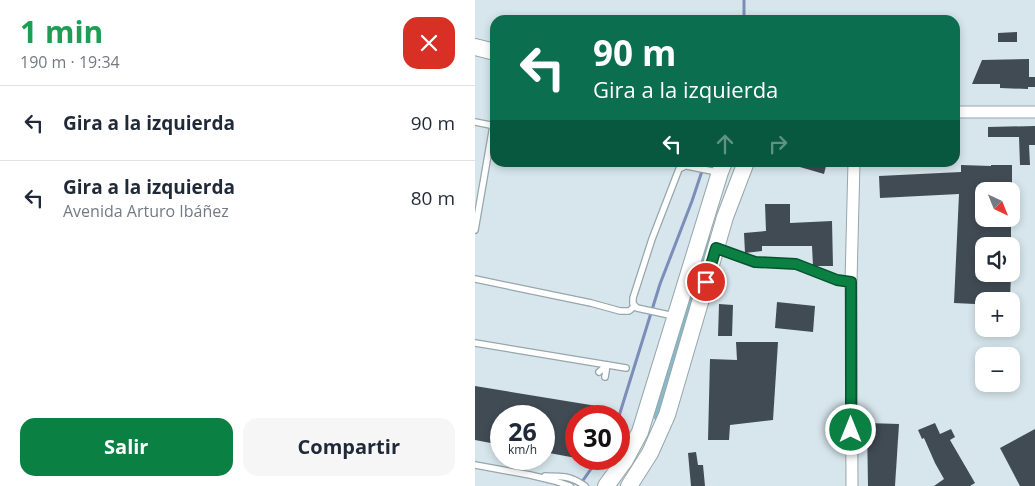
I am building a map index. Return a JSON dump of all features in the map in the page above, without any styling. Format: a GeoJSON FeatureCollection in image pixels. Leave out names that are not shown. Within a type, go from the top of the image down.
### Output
{"type":"FeatureCollection","features":[{"type":"Feature","properties":{"kind":"main road"},"geometry":{"type":"LineString","coordinates":[[475,47],[490,51]]}},
{"type":"Feature","properties":{"kind":"main road"},"geometry":{"type":"LineString","coordinates":[[629,486],[657,438],[667,415],[725,217],[744,167]]}},
{"type":"Feature","properties":{"kind":"main road"},"geometry":{"type":"LineString","coordinates":[[606,486],[625,460],[639,432],[707,213],[717,169]]}},
{"type":"Feature","properties":{"kind":"main road"},"geometry":{"type":"LineString","coordinates":[[707,213],[725,217]]}},
{"type":"Feature","properties":{"kind":"main road"},"geometry":{"type":"LineString","coordinates":[[639,432],[657,438]]}},
{"type":"Feature","properties":{"kind":"street"},"geometry":{"type":"LineString","coordinates":[[960,112],[1035,112]]}},
{"type":"Feature","properties":{"kind":"street"},"geometry":{"type":"LineString","coordinates":[[852,486],[851,282],[854,167]]}},
{"type":"Feature","properties":{"kind":"lane"},"geometry":{"type":"LineString","coordinates":[[475,122],[490,125]]}},
{"type":"Feature","properties":{"kind":"lane"},"geometry":{"type":"LineString","coordinates":[[475,230],[490,148]]}},
{"type":"Feature","properties":{"kind":"lane"},"geometry":{"type":"LineString","coordinates":[[676,317],[636,307],[633,304],[633,298],[652,239],[679,169],[683,167]]}},
{"type":"Feature","properties":{"kind":"lane"},"geometry":{"type":"LineString","coordinates":[[696,167],[717,169]]}},
{"type":"Feature","properties":{"kind":"lane"},"geometry":{"type":"LineString","coordinates":[[716,248],[755,262],[796,264],[837,280],[851,282]]}},
{"type":"Feature","properties":{"kind":"lane"},"geometry":{"type":"LineString","coordinates":[[475,279],[591,303],[620,311],[629,311],[636,307]]}},
{"type":"Feature","properties":{"kind":"lane"},"geometry":{"type":"LineString","coordinates":[[475,343],[626,368]]}},
{"type":"Feature","properties":{"kind":"lane"},"geometry":{"type":"LineString","coordinates":[[599,372],[607,365]]}},
{"type":"Feature","properties":{"kind":"lane"},"geometry":{"type":"LineString","coordinates":[[605,377],[607,365]]}},
{"type":"Feature","properties":{"kind":"lane"},"geometry":{"type":"LineString","coordinates":[[475,465],[530,475],[570,486]]}},
{"type":"Feature","properties":{"kind":"lane"},"geometry":{"type":"LineString","coordinates":[[530,475],[568,477],[575,479],[585,486]]}},
{"type":"Feature","properties":{"kind":"shaded area"},"geometry":{"type":"Polygon","coordinates":[[[706,237],[712,238],[661,419],[656,421],[653,417],[706,237]]]}},
{"type":"Feature","properties":{"kind":"building"},"geometry":{"type":"Polygon","coordinates":[[[1017,32],[1017,42],[998,42],[998,33],[1017,32]]]}},
{"type":"Feature","properties":{"kind":"building"},"geometry":{"type":"Polygon","coordinates":[[[1029,59],[1029,77],[1035,77],[1035,87],[1028,87],[1028,89],[1000,88],[1000,84],[972,84],[982,60],[1029,59]]]}},
{"type":"Feature","properties":{"kind":"building"},"geometry":{"type":"Polygon","coordinates":[[[1035,126],[1035,145],[1029,145],[1030,165],[1020,165],[1019,137],[988,137],[988,127],[1035,126]]]}},
{"type":"Feature","properties":{"kind":"building"},"geometry":{"type":"Polygon","coordinates":[[[961,165],[1012,165],[1012,182],[975,182],[975,228],[1011,228],[1011,237],[975,237],[975,282],[1011,282],[1010,292],[975,292],[975,304],[954,303],[959,194],[880,198],[879,176],[961,172],[961,165]]]}},
{"type":"Feature","properties":{"kind":"building"},"geometry":{"type":"Polygon","coordinates":[[[800,167],[826,167],[824,174],[800,167]]]}},
{"type":"Feature","properties":{"kind":"building"},"geometry":{"type":"Polygon","coordinates":[[[765,204],[790,204],[790,223],[832,221],[833,266],[813,266],[812,246],[762,246],[762,251],[745,253],[744,233],[766,231],[765,204]]]}},
{"type":"Feature","properties":{"kind":"building"},"geometry":{"type":"Polygon","coordinates":[[[777,302],[815,306],[813,332],[775,328],[777,302]]]}},
{"type":"Feature","properties":{"kind":"building"},"geometry":{"type":"Polygon","coordinates":[[[719,304],[733,305],[732,336],[718,336],[719,304]]]}},
{"type":"Feature","properties":{"kind":"building"},"geometry":{"type":"Polygon","coordinates":[[[736,342],[778,342],[773,420],[730,425],[729,440],[708,440],[710,359],[737,360],[736,342]]]}},
{"type":"Feature","properties":{"kind":"building"},"geometry":{"type":"Polygon","coordinates":[[[475,386],[591,405],[565,405],[565,456],[555,454],[555,405],[490,405],[490,443],[475,440],[475,386]]]}},
{"type":"Feature","properties":{"kind":"building"},"geometry":{"type":"Polygon","coordinates":[[[867,423],[899,424],[895,486],[868,486],[867,423]]]}},
{"type":"Feature","properties":{"kind":"building"},"geometry":{"type":"Polygon","coordinates":[[[935,423],[940,434],[951,429],[955,437],[950,440],[975,483],[970,486],[934,486],[944,479],[924,438],[922,439],[918,430],[935,423]]]}},
{"type":"Feature","properties":{"kind":"building"},"geometry":{"type":"Polygon","coordinates":[[[1035,429],[1035,486],[1020,486],[1000,448],[1035,429]]]}},
{"type":"Feature","properties":{"kind":"building"},"geometry":{"type":"Polygon","coordinates":[[[696,452],[698,465],[703,465],[705,486],[691,486],[688,453],[696,452]]]}},
{"type":"Feature","properties":{"kind":"waterway"},"geometry":{"type":"LineString","coordinates":[[744,0],[744,15]]}},
{"type":"Feature","properties":{"kind":"waterway"},"geometry":{"type":"LineString","coordinates":[[622,405],[660,284],[703,167]]}},
{"type":"Feature","properties":{"kind":"waterway"},"geometry":{"type":"LineString","coordinates":[[579,486],[590,470]]}},
{"type":"Feature","properties":{"kind":"route"},"geometry":{"type":"LineString","coordinates":[[706,282],[716,248],[755,262],[796,264],[837,280],[851,282],[851,430]]}}]}
